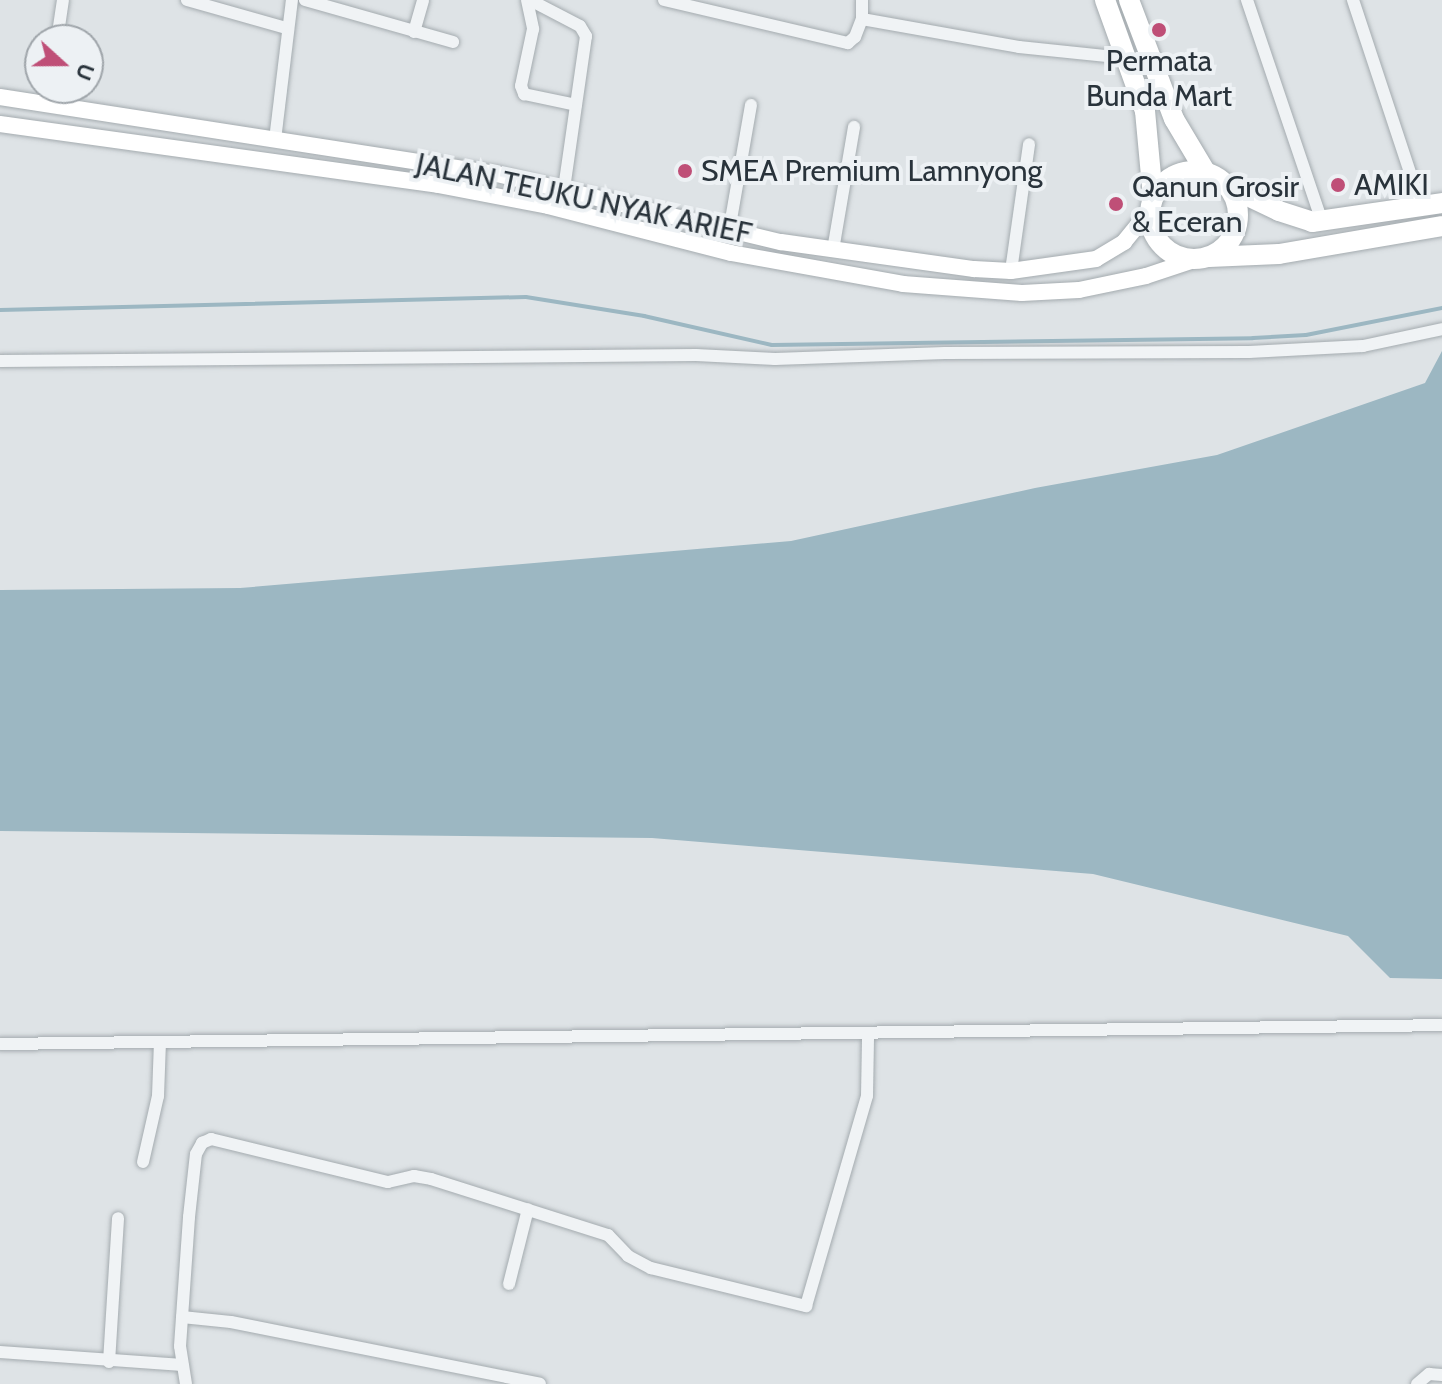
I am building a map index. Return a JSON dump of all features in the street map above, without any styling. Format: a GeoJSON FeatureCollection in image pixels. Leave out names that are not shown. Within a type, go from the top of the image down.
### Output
{"type":"FeatureCollection","features":[{"type":"Feature","properties":{"kind":"highway"},"geometry":{"type":"LineString","coordinates":[[1105,0],[1149,131],[1150,223],[1162,246],[1172,254],[1203,258],[1279,254],[1442,226]]}},
{"type":"Feature","properties":{"kind":"highway"},"geometry":{"type":"LineString","coordinates":[[1129,0],[1174,119],[1205,171],[1229,187],[1279,211],[1322,222],[1442,203]]}},
{"type":"Feature","properties":{"kind":"highway"},"geometry":{"type":"LineString","coordinates":[[1151,204],[1169,178],[1180,172],[1205,171]]}},
{"type":"Feature","properties":{"kind":"highway"},"geometry":{"type":"LineString","coordinates":[[1203,258],[1228,243],[1235,233],[1238,209],[1229,187]]}},
{"type":"Feature","properties":{"kind":"main road","name":"JALAN TEUKU NYAK ARIEF"},"geometry":{"type":"LineString","coordinates":[[0,97],[24,96]]}},
{"type":"Feature","properties":{"kind":"main road","name":"JALAN TEUKU NYAK ARIEF"},"geometry":{"type":"LineString","coordinates":[[94,104],[275,140],[442,165],[564,188],[729,231],[833,250],[1011,271],[1096,259],[1124,242],[1151,204]]}},
{"type":"Feature","properties":{"kind":"main road","name":"JALAN TEUKU NYAK ARIEF"},"geometry":{"type":"LineString","coordinates":[[0,124],[438,185],[536,203],[813,271],[957,290],[1022,293],[1079,290],[1146,276],[1203,258]]}},
{"type":"Feature","properties":{"kind":"main road"},"geometry":{"type":"LineString","coordinates":[[438,185],[442,165]]}},
{"type":"Feature","properties":{"kind":"street"},"geometry":{"type":"LineString","coordinates":[[59,24],[63,0]]}},
{"type":"Feature","properties":{"kind":"street"},"geometry":{"type":"LineString","coordinates":[[187,0],[286,28]]}},
{"type":"Feature","properties":{"kind":"street"},"geometry":{"type":"LineString","coordinates":[[275,140],[286,28],[292,0]]}},
{"type":"Feature","properties":{"kind":"street"},"geometry":{"type":"LineString","coordinates":[[305,0],[453,42]]}},
{"type":"Feature","properties":{"kind":"street"},"geometry":{"type":"LineString","coordinates":[[414,32],[423,0]]}},
{"type":"Feature","properties":{"kind":"street"},"geometry":{"type":"LineString","coordinates":[[528,0],[533,29],[521,86],[524,94],[576,105]]}},
{"type":"Feature","properties":{"kind":"street"},"geometry":{"type":"LineString","coordinates":[[528,0],[585,30],[564,188]]}},
{"type":"Feature","properties":{"kind":"street"},"geometry":{"type":"LineString","coordinates":[[664,0],[848,43],[855,37],[862,19],[862,0]]}},
{"type":"Feature","properties":{"kind":"street"},"geometry":{"type":"LineString","coordinates":[[1247,0],[1322,222]]}},
{"type":"Feature","properties":{"kind":"street"},"geometry":{"type":"LineString","coordinates":[[1353,0],[1421,206]]}},
{"type":"Feature","properties":{"kind":"street"},"geometry":{"type":"LineString","coordinates":[[862,19],[1019,47],[1126,58]]}},
{"type":"Feature","properties":{"kind":"street"},"geometry":{"type":"LineString","coordinates":[[729,231],[751,105]]}},
{"type":"Feature","properties":{"kind":"street"},"geometry":{"type":"LineString","coordinates":[[833,250],[854,127]]}},
{"type":"Feature","properties":{"kind":"street"},"geometry":{"type":"LineString","coordinates":[[1011,271],[1029,144]]}},
{"type":"Feature","properties":{"kind":"street"},"geometry":{"type":"LineString","coordinates":[[0,361],[665,355],[775,359],[945,353],[1249,352],[1363,346],[1442,329]]}},
{"type":"Feature","properties":{"kind":"street"},"geometry":{"type":"LineString","coordinates":[[0,1044],[868,1036],[1442,1025]]}},
{"type":"Feature","properties":{"kind":"street"},"geometry":{"type":"LineString","coordinates":[[186,1384],[182,1317],[196,1154],[202,1143],[211,1139],[388,1182],[414,1176],[431,1179],[608,1235],[628,1256],[651,1268],[806,1306],[869,1082],[868,1036]]}},
{"type":"Feature","properties":{"kind":"street"},"geometry":{"type":"LineString","coordinates":[[143,1162],[158,1096],[160,1042]]}},
{"type":"Feature","properties":{"kind":"street"},"geometry":{"type":"LineString","coordinates":[[509,1284],[528,1209]]}},
{"type":"Feature","properties":{"kind":"street"},"geometry":{"type":"LineString","coordinates":[[109,1362],[118,1218]]}},
{"type":"Feature","properties":{"kind":"street"},"geometry":{"type":"LineString","coordinates":[[182,1317],[231,1322],[540,1384]]}},
{"type":"Feature","properties":{"kind":"street"},"geometry":{"type":"LineString","coordinates":[[0,1352],[183,1365]]}},
{"type":"Feature","properties":{"kind":"street"},"geometry":{"type":"LineString","coordinates":[[1417,1384],[1429,1374],[1442,1375]]}},
{"type":"Feature","properties":{"kind":"water"},"geometry":{"type":"Polygon","coordinates":[[[1442,351],[1442,979],[1390,978],[1348,936],[1093,874],[652,838],[0,831],[0,590],[240,588],[791,541],[1035,488],[1217,455],[1425,383],[1442,351]]]}},
{"type":"Feature","properties":{"kind":"waterway"},"geometry":{"type":"LineString","coordinates":[[0,310],[526,297],[644,316],[772,345],[1253,338],[1306,335],[1442,308]]}},
{"type":"Feature","properties":{"kind":"place","name":"Permata Bunda Mart"},"geometry":{"type":"Point","coordinates":[1159,30]}},
{"type":"Feature","properties":{"kind":"place","name":"SMEA Premium Lamnyong"},"geometry":{"type":"Point","coordinates":[685,171]}},
{"type":"Feature","properties":{"kind":"place","name":"AMIKI"},"geometry":{"type":"Point","coordinates":[1338,185]}},
{"type":"Feature","properties":{"kind":"place","name":"Qanun Grosir & Eceran"},"geometry":{"type":"Point","coordinates":[1116,204]}}]}
